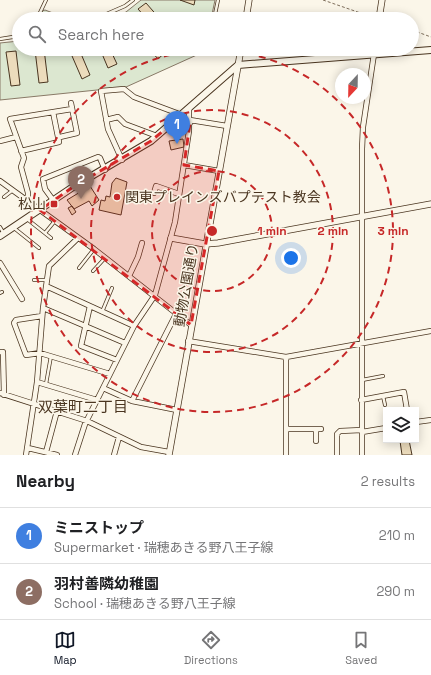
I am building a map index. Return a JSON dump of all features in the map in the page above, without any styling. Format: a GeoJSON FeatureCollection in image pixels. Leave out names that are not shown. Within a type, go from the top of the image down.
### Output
{"type":"FeatureCollection","features":[{"type":"Feature","properties":{"kind":"main road"},"geometry":{"type":"LineString","coordinates":[[419,50],[431,50]]}},
{"type":"Feature","properties":{"kind":"main road"},"geometry":{"type":"LineString","coordinates":[[2,235],[28,219],[72,187],[122,160],[158,136],[238,64],[329,56]]}},
{"type":"Feature","properties":{"kind":"street"},"geometry":{"type":"LineString","coordinates":[[247,12],[249,0]]}},
{"type":"Feature","properties":{"kind":"street"},"geometry":{"type":"LineString","coordinates":[[380,12],[382,0]]}},
{"type":"Feature","properties":{"kind":"street","name":"動物公園通り"},"geometry":{"type":"LineString","coordinates":[[169,454],[205,244],[240,56]]}},
{"type":"Feature","properties":{"kind":"street"},"geometry":{"type":"LineString","coordinates":[[362,455],[363,127],[373,56]]}},
{"type":"Feature","properties":{"kind":"street"},"geometry":{"type":"LineString","coordinates":[[122,160],[108,129],[100,93],[124,89],[134,97],[190,121],[227,126]]}},
{"type":"Feature","properties":{"kind":"street"},"geometry":{"type":"LineString","coordinates":[[60,137],[77,133],[71,103]]}},
{"type":"Feature","properties":{"kind":"street"},"geometry":{"type":"LineString","coordinates":[[74,455],[87,421],[125,343],[154,295],[171,238],[180,194],[190,121],[189,108]]}},
{"type":"Feature","properties":{"kind":"street"},"geometry":{"type":"LineString","coordinates":[[28,201],[28,193],[21,167],[24,158],[10,119],[72,109]]}},
{"type":"Feature","properties":{"kind":"street"},"geometry":{"type":"LineString","coordinates":[[21,151],[59,142],[60,137],[53,112]]}},
{"type":"Feature","properties":{"kind":"street"},"geometry":{"type":"LineString","coordinates":[[106,120],[118,117],[125,124],[158,136]]}},
{"type":"Feature","properties":{"kind":"street"},"geometry":{"type":"LineString","coordinates":[[0,141],[16,137]]}},
{"type":"Feature","properties":{"kind":"street"},"geometry":{"type":"LineString","coordinates":[[53,200],[45,188],[42,181],[44,179],[98,157],[100,158],[104,170]]}},
{"type":"Feature","properties":{"kind":"street"},"geometry":{"type":"LineString","coordinates":[[184,165],[219,171]]}},
{"type":"Feature","properties":{"kind":"street"},"geometry":{"type":"LineString","coordinates":[[0,180],[54,222],[94,249],[191,325]]}},
{"type":"Feature","properties":{"kind":"street"},"geometry":{"type":"LineString","coordinates":[[154,193],[156,186],[180,194]]}},
{"type":"Feature","properties":{"kind":"street"},"geometry":{"type":"LineString","coordinates":[[171,238],[205,244],[431,204]]}},
{"type":"Feature","properties":{"kind":"street"},"geometry":{"type":"LineString","coordinates":[[26,455],[33,405],[38,382],[42,316],[49,266],[78,238]]}},
{"type":"Feature","properties":{"kind":"street"},"geometry":{"type":"LineString","coordinates":[[129,276],[138,257],[142,243]]}},
{"type":"Feature","properties":{"kind":"street"},"geometry":{"type":"LineString","coordinates":[[0,263],[22,299]]}},
{"type":"Feature","properties":{"kind":"street"},"geometry":{"type":"LineString","coordinates":[[46,286],[134,326]]}},
{"type":"Feature","properties":{"kind":"street"},"geometry":{"type":"LineString","coordinates":[[90,306],[81,346],[117,360]]}},
{"type":"Feature","properties":{"kind":"street"},"geometry":{"type":"LineString","coordinates":[[43,308],[125,343]]}},
{"type":"Feature","properties":{"kind":"street"},"geometry":{"type":"LineString","coordinates":[[132,401],[176,314]]}},
{"type":"Feature","properties":{"kind":"street"},"geometry":{"type":"LineString","coordinates":[[42,316],[16,320],[14,323],[26,355],[40,353],[110,374]]}},
{"type":"Feature","properties":{"kind":"street"},"geometry":{"type":"LineString","coordinates":[[188,341],[286,357],[431,331]]}},
{"type":"Feature","properties":{"kind":"street"},"geometry":{"type":"LineString","coordinates":[[0,352],[3,352],[2,394],[87,421],[141,447],[169,454]]}},
{"type":"Feature","properties":{"kind":"street"},"geometry":{"type":"LineString","coordinates":[[286,357],[286,455]]}},
{"type":"Feature","properties":{"kind":"street"},"geometry":{"type":"LineString","coordinates":[[38,382],[97,400]]}},
{"type":"Feature","properties":{"kind":"street"},"geometry":{"type":"LineString","coordinates":[[103,388],[132,401],[177,410]]}},
{"type":"Feature","properties":{"kind":"street"},"geometry":{"type":"LineString","coordinates":[[362,400],[404,392],[406,407]]}},
{"type":"Feature","properties":{"kind":"street"},"geometry":{"type":"LineString","coordinates":[[46,452],[57,411]]}},
{"type":"Feature","properties":{"kind":"street"},"geometry":{"type":"LineString","coordinates":[[419,422],[431,420]]}},
{"type":"Feature","properties":{"kind":"street"},"geometry":{"type":"LineString","coordinates":[[338,455],[337,434],[340,431],[362,431],[383,428]]}},
{"type":"Feature","properties":{"kind":"street"},"geometry":{"type":"LineString","coordinates":[[286,429],[318,429],[316,441]]}},
{"type":"Feature","properties":{"kind":"street"},"geometry":{"type":"LineString","coordinates":[[114,455],[119,437]]}},
{"type":"Feature","properties":{"kind":"street"},"geometry":{"type":"LineString","coordinates":[[28,448],[57,455]]}},
{"type":"Feature","properties":{"kind":"lane"},"geometry":{"type":"LineString","coordinates":[[40,12],[46,0]]}},
{"type":"Feature","properties":{"kind":"lane"},"geometry":{"type":"LineString","coordinates":[[111,12],[125,6],[133,0]]}},
{"type":"Feature","properties":{"kind":"lane"},"geometry":{"type":"LineString","coordinates":[[215,12],[218,0]]}},
{"type":"Feature","properties":{"kind":"lane"},"geometry":{"type":"LineString","coordinates":[[0,39],[12,37]]}},
{"type":"Feature","properties":{"kind":"lane"},"geometry":{"type":"LineString","coordinates":[[4,197],[13,190]]}},
{"type":"Feature","properties":{"kind":"lane"},"geometry":{"type":"LineString","coordinates":[[28,219],[51,238]]}},
{"type":"Feature","properties":{"kind":"lane"},"geometry":{"type":"LineString","coordinates":[[45,233],[54,222]]}},
{"type":"Feature","properties":{"kind":"lane"},"geometry":{"type":"LineString","coordinates":[[0,227],[2,235]]}},
{"type":"Feature","properties":{"kind":"lane"},"geometry":{"type":"LineString","coordinates":[[14,228],[39,248]]}},
{"type":"Feature","properties":{"kind":"lane"},"geometry":{"type":"LineString","coordinates":[[78,268],[94,249]]}},
{"type":"Feature","properties":{"kind":"lane"},"geometry":{"type":"LineString","coordinates":[[93,271],[105,258]]}},
{"type":"Feature","properties":{"kind":"lane"},"geometry":{"type":"LineString","coordinates":[[34,280],[46,280]]}},
{"type":"Feature","properties":{"kind":"lane"},"geometry":{"type":"LineString","coordinates":[[101,312],[112,288]]}},
{"type":"Feature","properties":{"kind":"lane"},"geometry":{"type":"LineString","coordinates":[[46,384],[51,356]]}},
{"type":"Feature","properties":{"kind":"lane"},"geometry":{"type":"LineString","coordinates":[[362,380],[383,376]]}},
{"type":"Feature","properties":{"kind":"lane"},"geometry":{"type":"LineString","coordinates":[[383,396],[385,405]]}},
{"type":"Feature","properties":{"kind":"path"},"geometry":{"type":"LineString","coordinates":[[323,0],[358,12]]}},
{"type":"Feature","properties":{"kind":"path"},"geometry":{"type":"LineString","coordinates":[[419,33],[431,37]]}},
{"type":"Feature","properties":{"kind":"highlighted area"},"geometry":{"type":"Polygon","coordinates":[[[181,116],[190,123],[184,165],[219,171],[191,325],[40,210],[73,187],[151,141],[181,116]]]}},
{"type":"Feature","properties":{"kind":"green space"},"geometry":{"type":"Polygon","coordinates":[[[141,0],[215,0],[212,12],[126,12],[141,0]]]}},
{"type":"Feature","properties":{"kind":"green space"},"geometry":{"type":"Polygon","coordinates":[[[45,10],[50,12],[39,12],[45,10]]]}},
{"type":"Feature","properties":{"kind":"green space"},"geometry":{"type":"Polygon","coordinates":[[[12,42],[12,56],[195,56],[126,87],[0,100],[0,43],[12,42]]]}},
{"type":"Feature","properties":{"kind":"building"},"geometry":{"type":"Polygon","coordinates":[[[180,0],[195,0],[194,5],[180,0]]]}},
{"type":"Feature","properties":{"kind":"building"},"geometry":{"type":"Polygon","coordinates":[[[146,3],[154,12],[141,12],[138,9],[146,3]]]}},
{"type":"Feature","properties":{"kind":"building"},"geometry":{"type":"Polygon","coordinates":[[[12,51],[12,56],[17,56],[20,85],[11,86],[6,52],[12,51]]]}},
{"type":"Feature","properties":{"kind":"building"},"geometry":{"type":"Polygon","coordinates":[[[36,56],[45,56],[48,82],[39,83],[36,56]]]}},
{"type":"Feature","properties":{"kind":"building"},"geometry":{"type":"Polygon","coordinates":[[[72,56],[82,56],[90,75],[82,79],[72,56]]]}},
{"type":"Feature","properties":{"kind":"building"},"geometry":{"type":"Polygon","coordinates":[[[103,56],[113,56],[117,64],[108,68],[103,56]]]}},
{"type":"Feature","properties":{"kind":"building"},"geometry":{"type":"Polygon","coordinates":[[[183,139],[184,147],[171,150],[169,141],[183,139]]]}},
{"type":"Feature","properties":{"kind":"building"},"geometry":{"type":"Polygon","coordinates":[[[116,178],[127,182],[121,215],[99,210],[101,200],[105,201],[106,196],[110,197],[112,183],[116,178]]]}},
{"type":"Feature","properties":{"kind":"building"},"geometry":{"type":"Polygon","coordinates":[[[90,186],[99,200],[92,206],[89,201],[74,209],[67,200],[90,186]]]}},
{"type":"Feature","properties":{"kind":"building"},"geometry":{"type":"Polygon","coordinates":[[[72,206],[76,212],[72,215],[68,208],[72,206]]]}},
{"type":"Feature","properties":{"kind":"building"},"geometry":{"type":"Polygon","coordinates":[[[400,443],[410,443],[412,455],[402,455],[400,443]]]}},
{"type":"Feature","properties":{"kind":"place","name":"ミニストップ"},"geometry":{"type":"Point","coordinates":[177,144]}},
{"type":"Feature","properties":{"kind":"place","name":"関東プレインズバプテスト教会"},"geometry":{"type":"Point","coordinates":[117,197]}},
{"type":"Feature","properties":{"kind":"place","name":"羽村善隣幼稚園"},"geometry":{"type":"Point","coordinates":[81,199]}},
{"type":"Feature","properties":{"kind":"place","name":"松山"},"geometry":{"type":"Point","coordinates":[54,204]}},
{"type":"Feature","properties":{"kind":"district","name":"双葉町二丁目"},"geometry":{"type":"Point","coordinates":[83,406]}}]}
